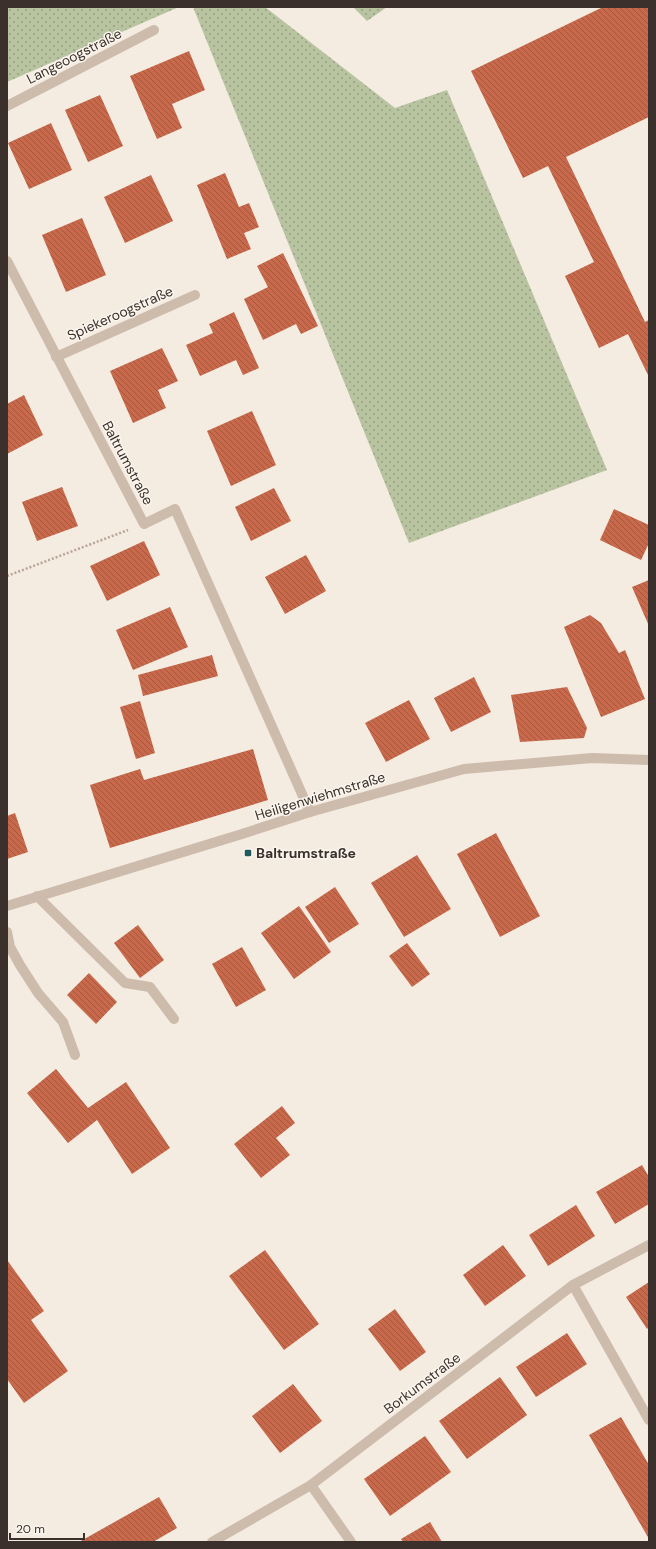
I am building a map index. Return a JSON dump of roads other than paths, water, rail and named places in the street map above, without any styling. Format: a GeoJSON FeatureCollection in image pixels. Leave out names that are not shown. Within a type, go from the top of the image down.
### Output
{"type":"FeatureCollection","features":[{"type":"Feature","properties":{"kind":"street","name":"Langeoogstraße"},"geometry":{"type":"LineString","coordinates":[[7,106],[154,30]]}},
{"type":"Feature","properties":{"kind":"street","name":"Baltrumstraße"},"geometry":{"type":"LineString","coordinates":[[7,262],[144,524],[175,509],[310,812]]}},
{"type":"Feature","properties":{"kind":"street","name":"Spiekeroogstraße"},"geometry":{"type":"LineString","coordinates":[[56,357],[195,295]]}},
{"type":"Feature","properties":{"kind":"street","name":"Heiligenwiehmstraße"},"geometry":{"type":"LineString","coordinates":[[7,906],[310,812],[464,769],[592,758],[649,760]]}},
{"type":"Feature","properties":{"kind":"street"},"geometry":{"type":"LineString","coordinates":[[37,896],[125,983],[150,987],[174,1019]]}},
{"type":"Feature","properties":{"kind":"street"},"geometry":{"type":"LineString","coordinates":[[7,932],[10,947],[20,965],[38,993],[63,1022],[75,1055]]}},
{"type":"Feature","properties":{"kind":"street","name":"Borkumstraße"},"geometry":{"type":"LineString","coordinates":[[212,1542],[312,1485],[573,1285],[649,1245]]}},
{"type":"Feature","properties":{"kind":"street"},"geometry":{"type":"LineString","coordinates":[[573,1285],[649,1420]]}},
{"type":"Feature","properties":{"kind":"street"},"geometry":{"type":"LineString","coordinates":[[312,1485],[351,1542]]}},
{"type":"Feature","properties":{"kind":"place","name":"Baltrumstraße"},"geometry":{"type":"Point","coordinates":[248,853]}}]}
